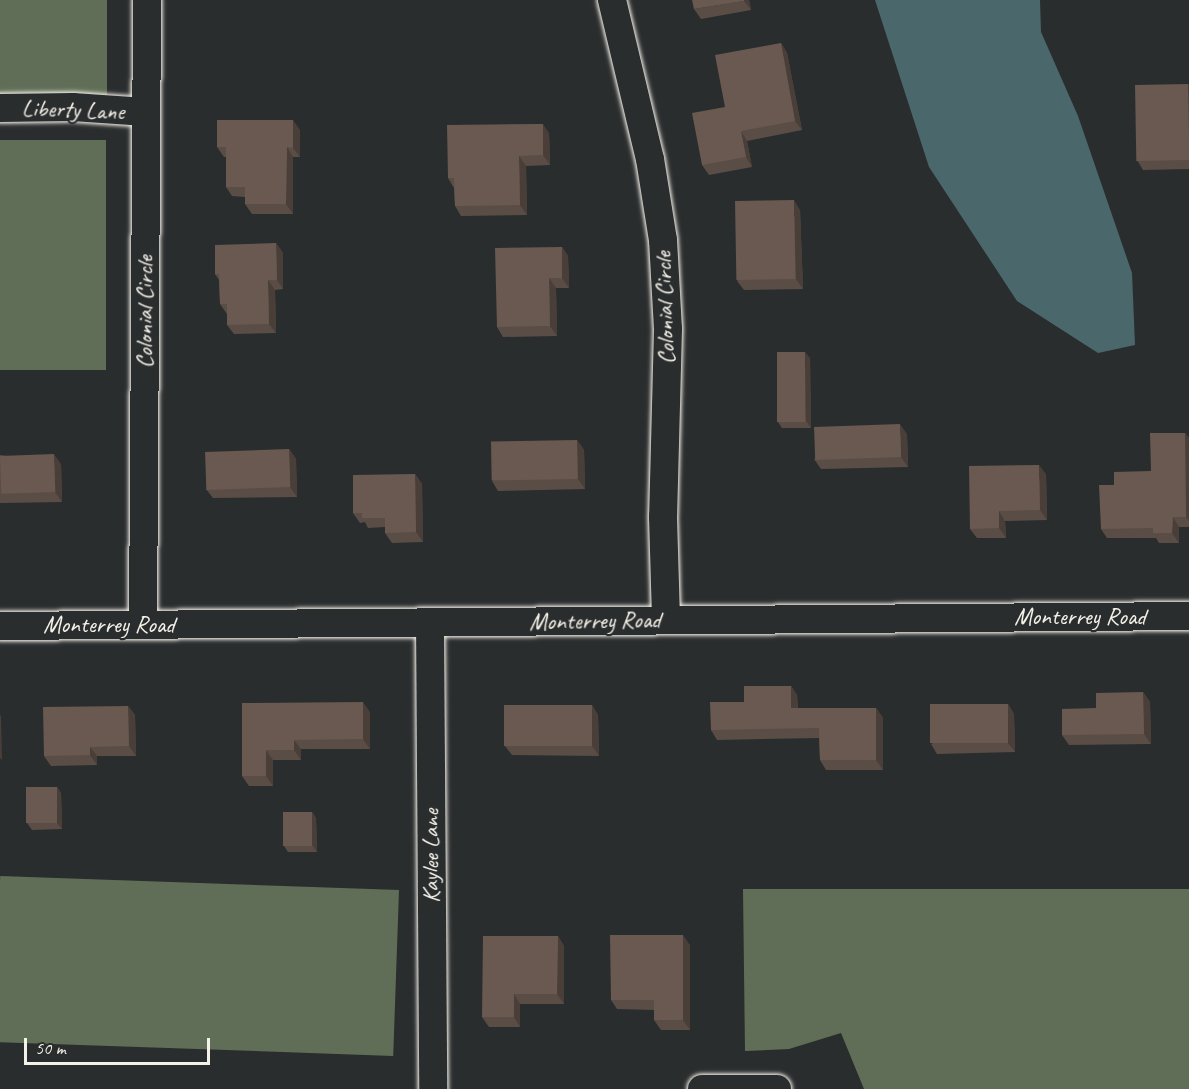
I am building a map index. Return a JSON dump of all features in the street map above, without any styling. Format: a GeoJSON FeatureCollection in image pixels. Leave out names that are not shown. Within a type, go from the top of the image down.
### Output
{"type":"FeatureCollection","features":[{"type":"Feature","properties":{"kind":"street","name":"Colonial Circle"},"geometry":{"type":"LineString","coordinates":[[143,625],[147,0]]}},
{"type":"Feature","properties":{"kind":"street","name":"Colonial Circle"},"geometry":{"type":"LineString","coordinates":[[612,0],[650,159],[663,240],[668,329],[663,516],[666,620]]}},
{"type":"Feature","properties":{"kind":"street","name":"Liberty Lane"},"geometry":{"type":"LineString","coordinates":[[0,108],[73,106],[146,112]]}},
{"type":"Feature","properties":{"kind":"street","name":"Monterrey Road"},"geometry":{"type":"LineString","coordinates":[[0,626],[1189,616]]}},
{"type":"Feature","properties":{"kind":"street","name":"Kaylee Lane"},"geometry":{"type":"LineString","coordinates":[[430,623],[433,1089]]}},
{"type":"Feature","properties":{"kind":"street"},"geometry":{"type":"LineString","coordinates":[[702,1089],[777,1089]]}},
{"type":"Feature","properties":{"kind":"green space"},"geometry":{"type":"Polygon","coordinates":[[[0,0],[107,0],[107,96],[0,96],[0,0]]]}},
{"type":"Feature","properties":{"kind":"green space"},"geometry":{"type":"Polygon","coordinates":[[[0,140],[106,140],[106,370],[0,370],[0,140]]]}},
{"type":"Feature","properties":{"kind":"green space"},"geometry":{"type":"Polygon","coordinates":[[[0,876],[399,890],[393,1056],[0,1042],[0,876]]]}},
{"type":"Feature","properties":{"kind":"green space"},"geometry":{"type":"Polygon","coordinates":[[[743,889],[1189,889],[1189,1089],[864,1089],[841,1033],[789,1049],[745,1051],[743,889]]]}},
{"type":"Feature","properties":{"kind":"water"},"geometry":{"type":"Polygon","coordinates":[[[875,0],[1040,0],[1041,32],[1078,116],[1132,273],[1135,345],[1098,353],[1017,301],[929,167],[875,0]]]}},
{"type":"Feature","properties":{"kind":"building"},"geometry":{"type":"Polygon","coordinates":[[[692,0],[744,0],[744,1],[694,9],[692,0]]]}},
{"type":"Feature","properties":{"kind":"building"},"geometry":{"type":"Polygon","coordinates":[[[781,43],[795,121],[741,131],[746,157],[702,165],[692,113],[725,107],[715,55],[781,43]]]}},
{"type":"Feature","properties":{"kind":"building"},"geometry":{"type":"Polygon","coordinates":[[[1188,84],[1189,160],[1136,161],[1135,85],[1188,84]]]}},
{"type":"Feature","properties":{"kind":"building"},"geometry":{"type":"Polygon","coordinates":[[[217,120],[293,120],[293,148],[287,147],[286,204],[245,204],[245,187],[226,187],[226,147],[217,147],[217,120]]]}},
{"type":"Feature","properties":{"kind":"building"},"geometry":{"type":"Polygon","coordinates":[[[543,124],[543,155],[519,156],[520,205],[455,206],[454,178],[448,178],[447,125],[543,124]]]}},
{"type":"Feature","properties":{"kind":"building"},"geometry":{"type":"Polygon","coordinates":[[[794,200],[795,279],[736,280],[735,201],[794,200]]]}},
{"type":"Feature","properties":{"kind":"building"},"geometry":{"type":"Polygon","coordinates":[[[276,243],[277,280],[268,280],[269,324],[227,325],[227,304],[220,304],[219,274],[215,274],[215,245],[276,243]]]}},
{"type":"Feature","properties":{"kind":"building"},"geometry":{"type":"Polygon","coordinates":[[[562,247],[562,278],[549,278],[550,326],[497,327],[495,248],[562,247]]]}},
{"type":"Feature","properties":{"kind":"building"},"geometry":{"type":"Polygon","coordinates":[[[777,352],[805,352],[805,422],[777,422],[777,352]]]}},
{"type":"Feature","properties":{"kind":"building"},"geometry":{"type":"Polygon","coordinates":[[[900,424],[901,457],[815,460],[814,427],[900,424]]]}},
{"type":"Feature","properties":{"kind":"building"},"geometry":{"type":"Polygon","coordinates":[[[1150,433],[1185,433],[1186,517],[1173,517],[1172,533],[1153,533],[1153,528],[1101,529],[1099,485],[1114,485],[1114,472],[1151,471],[1150,433]]]}},
{"type":"Feature","properties":{"kind":"building"},"geometry":{"type":"Polygon","coordinates":[[[577,440],[578,479],[492,480],[491,442],[577,440]]]}},
{"type":"Feature","properties":{"kind":"building"},"geometry":{"type":"Polygon","coordinates":[[[289,449],[290,487],[206,490],[205,452],[289,449]]]}},
{"type":"Feature","properties":{"kind":"building"},"geometry":{"type":"Polygon","coordinates":[[[54,454],[55,492],[1,494],[0,456],[54,454]]]}},
{"type":"Feature","properties":{"kind":"building"},"geometry":{"type":"Polygon","coordinates":[[[1039,465],[1040,510],[999,511],[999,528],[970,529],[969,466],[1039,465]]]}},
{"type":"Feature","properties":{"kind":"building"},"geometry":{"type":"Polygon","coordinates":[[[415,474],[416,532],[385,533],[385,518],[362,518],[362,513],[353,513],[353,475],[415,474]]]}},
{"type":"Feature","properties":{"kind":"building"},"geometry":{"type":"Polygon","coordinates":[[[744,686],[791,686],[791,708],[876,708],[876,760],[820,760],[819,728],[711,730],[710,702],[744,702],[744,686]]]}},
{"type":"Feature","properties":{"kind":"building"},"geometry":{"type":"Polygon","coordinates":[[[1143,692],[1144,734],[1062,735],[1062,709],[1096,708],[1096,693],[1143,692]]]}},
{"type":"Feature","properties":{"kind":"building"},"geometry":{"type":"Polygon","coordinates":[[[363,702],[363,739],[294,740],[294,750],[266,750],[266,776],[242,776],[242,703],[363,702]]]}},
{"type":"Feature","properties":{"kind":"building"},"geometry":{"type":"Polygon","coordinates":[[[930,704],[1008,704],[1008,743],[930,743],[930,704]]]}},
{"type":"Feature","properties":{"kind":"building"},"geometry":{"type":"Polygon","coordinates":[[[504,705],[592,705],[592,746],[504,746],[504,705]]]}},
{"type":"Feature","properties":{"kind":"building"},"geometry":{"type":"Polygon","coordinates":[[[128,706],[129,746],[90,747],[90,755],[44,756],[43,707],[128,706]]]}},
{"type":"Feature","properties":{"kind":"building"},"geometry":{"type":"Polygon","coordinates":[[[26,787],[57,787],[57,823],[26,823],[26,787]]]}},
{"type":"Feature","properties":{"kind":"building"},"geometry":{"type":"Polygon","coordinates":[[[283,812],[312,812],[312,846],[283,846],[283,812]]]}},
{"type":"Feature","properties":{"kind":"building"},"geometry":{"type":"Polygon","coordinates":[[[610,935],[683,935],[683,1020],[654,1020],[654,1000],[611,1000],[610,935]]]}},
{"type":"Feature","properties":{"kind":"building"},"geometry":{"type":"Polygon","coordinates":[[[483,936],[558,936],[557,994],[514,994],[514,1017],[482,1017],[483,936]]]}}]}
